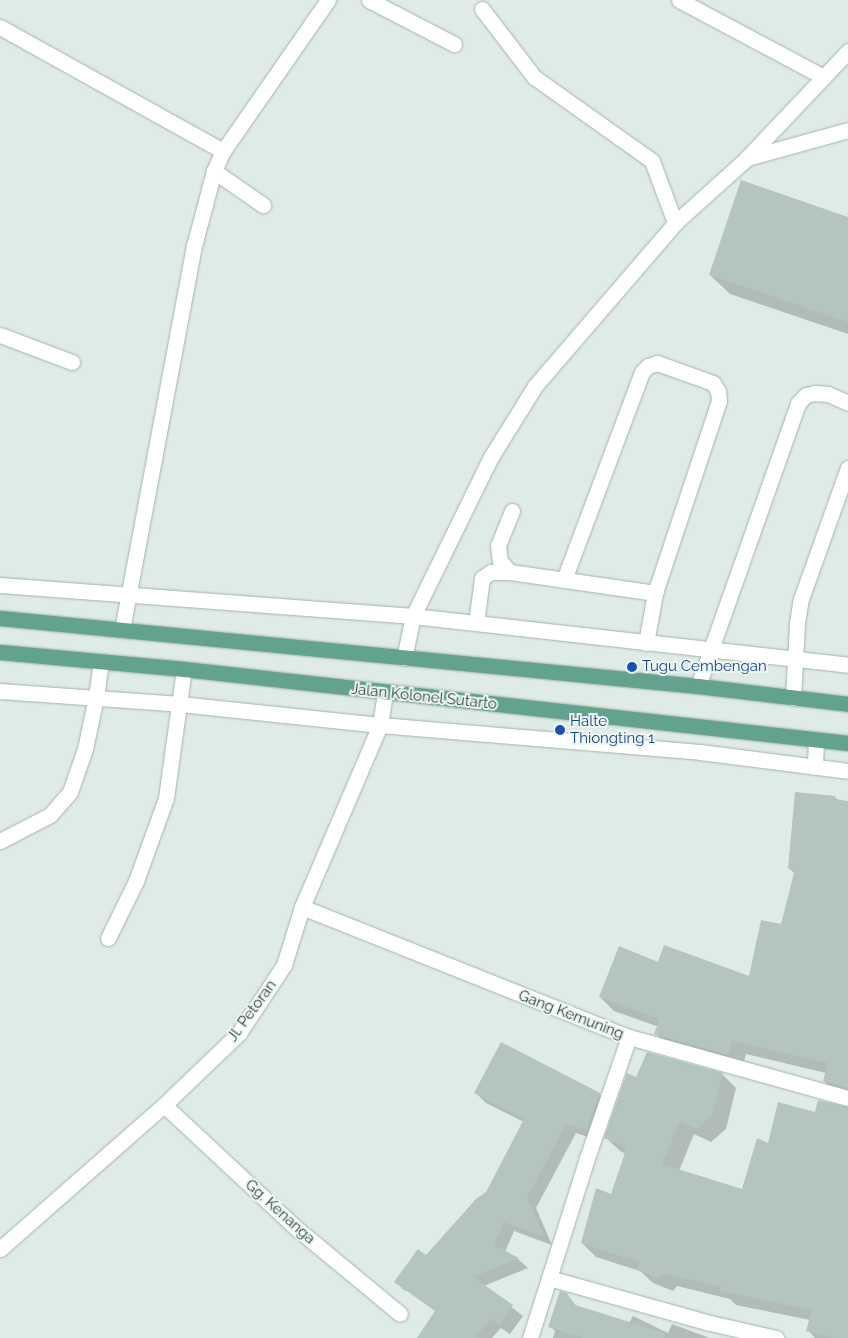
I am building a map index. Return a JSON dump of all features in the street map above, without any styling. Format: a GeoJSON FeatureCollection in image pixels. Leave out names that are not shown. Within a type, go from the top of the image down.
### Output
{"type":"FeatureCollection","features":[{"type":"Feature","properties":{"kind":"main road"},"geometry":{"type":"LineString","coordinates":[[0,618],[698,686],[848,704]]}},
{"type":"Feature","properties":{"kind":"main road","name":"Jalan Kolonel Sutarto"},"geometry":{"type":"LineString","coordinates":[[0,652],[184,669],[848,743]]}},
{"type":"Feature","properties":{"kind":"street"},"geometry":{"type":"LineString","coordinates":[[122,630],[194,246],[214,171],[223,151],[328,0]]}},
{"type":"Feature","properties":{"kind":"street"},"geometry":{"type":"LineString","coordinates":[[369,0],[454,44]]}},
{"type":"Feature","properties":{"kind":"street"},"geometry":{"type":"LineString","coordinates":[[679,0],[824,77]]}},
{"type":"Feature","properties":{"kind":"street"},"geometry":{"type":"LineString","coordinates":[[482,9],[534,76],[652,161],[675,223]]}},
{"type":"Feature","properties":{"kind":"street"},"geometry":{"type":"LineString","coordinates":[[0,27],[223,151]]}},
{"type":"Feature","properties":{"kind":"street"},"geometry":{"type":"LineString","coordinates":[[404,658],[413,616],[491,456],[515,416],[564,351],[675,223],[746,158],[848,51]]}},
{"type":"Feature","properties":{"kind":"street"},"geometry":{"type":"LineString","coordinates":[[746,158],[848,130]]}},
{"type":"Feature","properties":{"kind":"street"},"geometry":{"type":"LineString","coordinates":[[214,171],[263,205]]}},
{"type":"Feature","properties":{"kind":"street"},"geometry":{"type":"LineString","coordinates":[[0,335],[72,362]]}},
{"type":"Feature","properties":{"kind":"street"},"geometry":{"type":"LineString","coordinates":[[564,580],[642,372],[648,366],[657,363],[713,383],[718,391],[719,401],[655,592],[646,643]]}},
{"type":"Feature","properties":{"kind":"street"},"geometry":{"type":"LineString","coordinates":[[698,686],[709,650],[798,404],[806,395],[815,393],[828,394],[848,403]]}},
{"type":"Feature","properties":{"kind":"street"},"geometry":{"type":"LineString","coordinates":[[793,698],[800,599],[848,468]]}},
{"type":"Feature","properties":{"kind":"street"},"geometry":{"type":"LineString","coordinates":[[510,572],[500,561],[498,544],[512,511]]}},
{"type":"Feature","properties":{"kind":"street"},"geometry":{"type":"LineString","coordinates":[[476,623],[482,578],[490,572],[510,572],[655,592]]}},
{"type":"Feature","properties":{"kind":"street"},"geometry":{"type":"LineString","coordinates":[[0,585],[413,616],[848,665]]}},
{"type":"Feature","properties":{"kind":"street"},"geometry":{"type":"LineString","coordinates":[[0,841],[50,815],[70,792],[81,766],[96,697],[101,662]]}},
{"type":"Feature","properties":{"kind":"street"},"geometry":{"type":"LineString","coordinates":[[108,938],[136,881],[166,798],[184,669]]}},
{"type":"Feature","properties":{"kind":"street"},"geometry":{"type":"LineString","coordinates":[[0,691],[180,704],[380,725],[700,752],[848,771]]}},
{"type":"Feature","properties":{"kind":"street","name":"Jl. Petoran"},"geometry":{"type":"LineString","coordinates":[[0,1249],[164,1105],[239,1033],[284,965],[302,907],[380,725],[385,692]]}},
{"type":"Feature","properties":{"kind":"street"},"geometry":{"type":"LineString","coordinates":[[700,752],[702,727]]}},
{"type":"Feature","properties":{"kind":"street"},"geometry":{"type":"LineString","coordinates":[[815,767],[816,740]]}},
{"type":"Feature","properties":{"kind":"street","name":"Gang Kemuning"},"geometry":{"type":"LineString","coordinates":[[302,907],[629,1037],[848,1098]]}},
{"type":"Feature","properties":{"kind":"street"},"geometry":{"type":"LineString","coordinates":[[530,1338],[586,1158],[629,1037]]}},
{"type":"Feature","properties":{"kind":"street","name":"Gg. Kenanga"},"geometry":{"type":"LineString","coordinates":[[164,1105],[295,1227],[400,1314]]}},
{"type":"Feature","properties":{"kind":"street"},"geometry":{"type":"LineString","coordinates":[[549,1278],[710,1324],[776,1338]]}},
{"type":"Feature","properties":{"kind":"building"},"geometry":{"type":"Polygon","coordinates":[[[741,180],[848,217],[848,322],[709,275],[741,180]]]}},
{"type":"Feature","properties":{"kind":"building"},"geometry":{"type":"Polygon","coordinates":[[[795,792],[835,796],[835,799],[848,801],[848,1088],[823,1081],[828,1063],[732,1041],[728,1055],[654,1034],[660,1019],[599,997],[619,946],[658,962],[664,945],[749,976],[761,920],[781,924],[795,869],[788,869],[795,792]]]}},
{"type":"Feature","properties":{"kind":"building"},"geometry":{"type":"Polygon","coordinates":[[[501,1042],[600,1093],[587,1130],[566,1124],[527,1198],[543,1236],[504,1222],[494,1245],[519,1258],[473,1277],[513,1305],[500,1325],[490,1319],[475,1338],[417,1338],[435,1311],[394,1282],[418,1249],[426,1255],[476,1199],[486,1192],[524,1119],[474,1093],[501,1042]]]}},
{"type":"Feature","properties":{"kind":"building"},"geometry":{"type":"Polygon","coordinates":[[[647,1052],[723,1073],[712,1114],[697,1129],[680,1121],[662,1164],[742,1189],[757,1138],[768,1143],[778,1102],[815,1112],[818,1100],[848,1107],[848,1338],[833,1338],[806,1331],[812,1310],[720,1291],[721,1287],[662,1273],[659,1278],[637,1270],[640,1262],[581,1243],[596,1188],[611,1194],[627,1147],[604,1138],[627,1073],[636,1077],[647,1052]]]}},
{"type":"Feature","properties":{"kind":"building"},"geometry":{"type":"Polygon","coordinates":[[[560,1291],[567,1293],[572,1304],[665,1333],[664,1338],[583,1338],[548,1327],[560,1291]]]}},
{"type":"Feature","properties":{"kind":"place","name":"Tugu Cembengan"},"geometry":{"type":"Point","coordinates":[632,667]}},
{"type":"Feature","properties":{"kind":"place","name":"Halte Thiongting 1"},"geometry":{"type":"Point","coordinates":[560,730]}}]}
